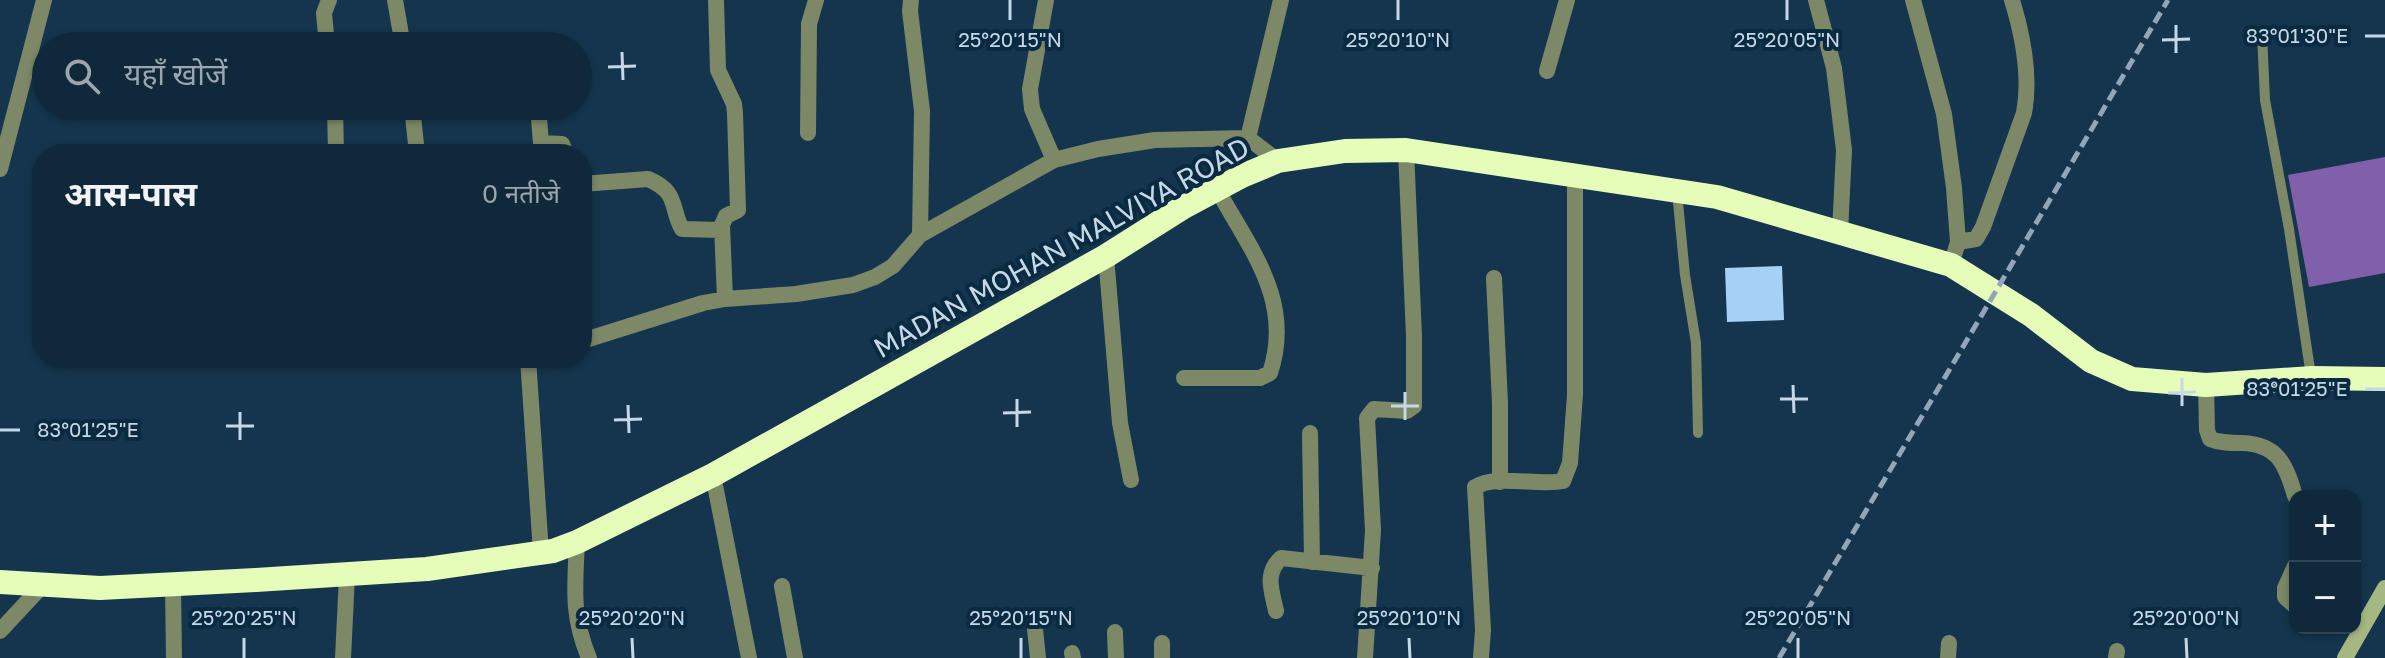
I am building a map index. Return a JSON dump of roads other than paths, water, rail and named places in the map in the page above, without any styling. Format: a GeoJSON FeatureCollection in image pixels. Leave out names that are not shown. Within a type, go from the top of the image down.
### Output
{"type":"FeatureCollection","features":[{"type":"Feature","properties":{"kind":"highway","name":"MADAN MOHAN MALVIYA ROAD"},"geometry":{"type":"LineString","coordinates":[[0,582],[41,587],[100,588],[347,575],[427,569],[541,553],[577,542],[713,475],[1106,256],[1217,189],[1278,161],[1345,151],[1406,150],[1717,197],[1840,233],[1954,253],[2091,361],[2132,379],[2206,385],[2312,378],[2385,379]]}},
{"type":"Feature","properties":{"kind":"street"},"geometry":{"type":"LineString","coordinates":[[36,32],[44,0]]}},
{"type":"Feature","properties":{"kind":"street"},"geometry":{"type":"LineString","coordinates":[[326,32],[324,13],[329,0]]}},
{"type":"Feature","properties":{"kind":"street"},"geometry":{"type":"LineString","coordinates":[[395,0],[401,32]]}},
{"type":"Feature","properties":{"kind":"street"},"geometry":{"type":"LineString","coordinates":[[716,0],[718,70],[734,104],[737,156],[738,210],[722,220],[725,299]]}},
{"type":"Feature","properties":{"kind":"street"},"geometry":{"type":"LineString","coordinates":[[808,133],[809,24],[816,0]]}},
{"type":"Feature","properties":{"kind":"street"},"geometry":{"type":"LineString","coordinates":[[911,0],[922,111],[920,235]]}},
{"type":"Feature","properties":{"kind":"street"},"geometry":{"type":"LineString","coordinates":[[1046,0],[1030,89],[1032,109],[1054,160]]}},
{"type":"Feature","properties":{"kind":"street"},"geometry":{"type":"LineString","coordinates":[[1248,138],[1281,0]]}},
{"type":"Feature","properties":{"kind":"street"},"geometry":{"type":"LineString","coordinates":[[1547,71],[1567,0]]}},
{"type":"Feature","properties":{"kind":"street"},"geometry":{"type":"LineString","coordinates":[[1816,0],[1834,68],[1844,150],[1840,233]]}},
{"type":"Feature","properties":{"kind":"street"},"geometry":{"type":"LineString","coordinates":[[1913,0],[1944,114],[1954,188],[1954,253]]}},
{"type":"Feature","properties":{"kind":"street"},"geometry":{"type":"LineString","coordinates":[[1954,253],[1976,239],[1983,227],[2024,113],[2025,60],[2012,0]]}},
{"type":"Feature","properties":{"kind":"street"},"geometry":{"type":"LineString","coordinates":[[0,169],[32,46]]}},
{"type":"Feature","properties":{"kind":"street"},"geometry":{"type":"LineString","coordinates":[[335,120],[336,144]]}},
{"type":"Feature","properties":{"kind":"street"},"geometry":{"type":"LineString","coordinates":[[413,120],[416,144]]}},
{"type":"Feature","properties":{"kind":"street"},"geometry":{"type":"LineString","coordinates":[[538,120],[542,144]]}},
{"type":"Feature","properties":{"kind":"street"},"geometry":{"type":"LineString","coordinates":[[592,338],[703,303],[853,285],[893,266],[920,235],[1054,160],[1155,140],[1248,138],[1278,161]]}},
{"type":"Feature","properties":{"kind":"street"},"geometry":{"type":"LineString","coordinates":[[1365,658],[1373,530],[1367,418],[1374,409],[1407,411],[1414,406],[1406,150]]}},
{"type":"Feature","properties":{"kind":"street"},"geometry":{"type":"LineString","coordinates":[[1481,658],[1483,630],[1475,490],[1480,484],[1551,484],[1563,481],[1570,463],[1575,395],[1575,177]]}},
{"type":"Feature","properties":{"kind":"street"},"geometry":{"type":"LineString","coordinates":[[592,183],[648,179],[673,200],[682,229],[722,230]]}},
{"type":"Feature","properties":{"kind":"street"},"geometry":{"type":"LineString","coordinates":[[1184,378],[1260,378],[1270,373],[1274,360],[1277,311],[1271,286],[1217,189]]}},
{"type":"Feature","properties":{"kind":"street"},"geometry":{"type":"LineString","coordinates":[[1106,256],[1120,423],[1131,480]]}},
{"type":"Feature","properties":{"kind":"street"},"geometry":{"type":"LineString","coordinates":[[1494,278],[1500,482]]}},
{"type":"Feature","properties":{"kind":"street"},"geometry":{"type":"LineString","coordinates":[[529,368],[541,553]]}},
{"type":"Feature","properties":{"kind":"street"},"geometry":{"type":"LineString","coordinates":[[2206,385],[2210,439],[2220,443],[2257,443],[2269,449],[2287,468],[2293,490]]}},
{"type":"Feature","properties":{"kind":"street"},"geometry":{"type":"LineString","coordinates":[[1310,433],[1312,562]]}},
{"type":"Feature","properties":{"kind":"street"},"geometry":{"type":"LineString","coordinates":[[713,475],[749,658]]}},
{"type":"Feature","properties":{"kind":"street"},"geometry":{"type":"LineString","coordinates":[[577,542],[575,603],[578,631],[589,658]]}},
{"type":"Feature","properties":{"kind":"street"},"geometry":{"type":"LineString","coordinates":[[1276,611],[1270,581],[1272,566],[1281,558],[1372,568]]}},
{"type":"Feature","properties":{"kind":"street"},"geometry":{"type":"LineString","coordinates":[[343,658],[347,575]]}},
{"type":"Feature","properties":{"kind":"street"},"geometry":{"type":"LineString","coordinates":[[2289,579],[2285,597],[2289,601]]}},
{"type":"Feature","properties":{"kind":"street"},"geometry":{"type":"LineString","coordinates":[[173,584],[174,658]]}},
{"type":"Feature","properties":{"kind":"street"},"geometry":{"type":"LineString","coordinates":[[782,586],[795,658]]}},
{"type":"Feature","properties":{"kind":"street"},"geometry":{"type":"LineString","coordinates":[[0,631],[41,587]]}},
{"type":"Feature","properties":{"kind":"street"},"geometry":{"type":"LineString","coordinates":[[2361,621],[2384,592]]}},
{"type":"Feature","properties":{"kind":"street"},"geometry":{"type":"LineString","coordinates":[[1035,629],[1038,658]]}},
{"type":"Feature","properties":{"kind":"street"},"geometry":{"type":"LineString","coordinates":[[1115,632],[1116,658]]}},
{"type":"Feature","properties":{"kind":"street"},"geometry":{"type":"LineString","coordinates":[[2345,658],[2353,634]]}},
{"type":"Feature","properties":{"kind":"lane"},"geometry":{"type":"LineString","coordinates":[[2262,34],[2265,100],[2312,378]]}},
{"type":"Feature","properties":{"kind":"lane"},"geometry":{"type":"LineString","coordinates":[[1677,191],[1685,275],[1696,343],[1698,433]]}},
{"type":"Feature","properties":{"kind":"railway"},"geometry":{"type":"LineString","coordinates":[[1779,658],[2168,0]]}}]}
